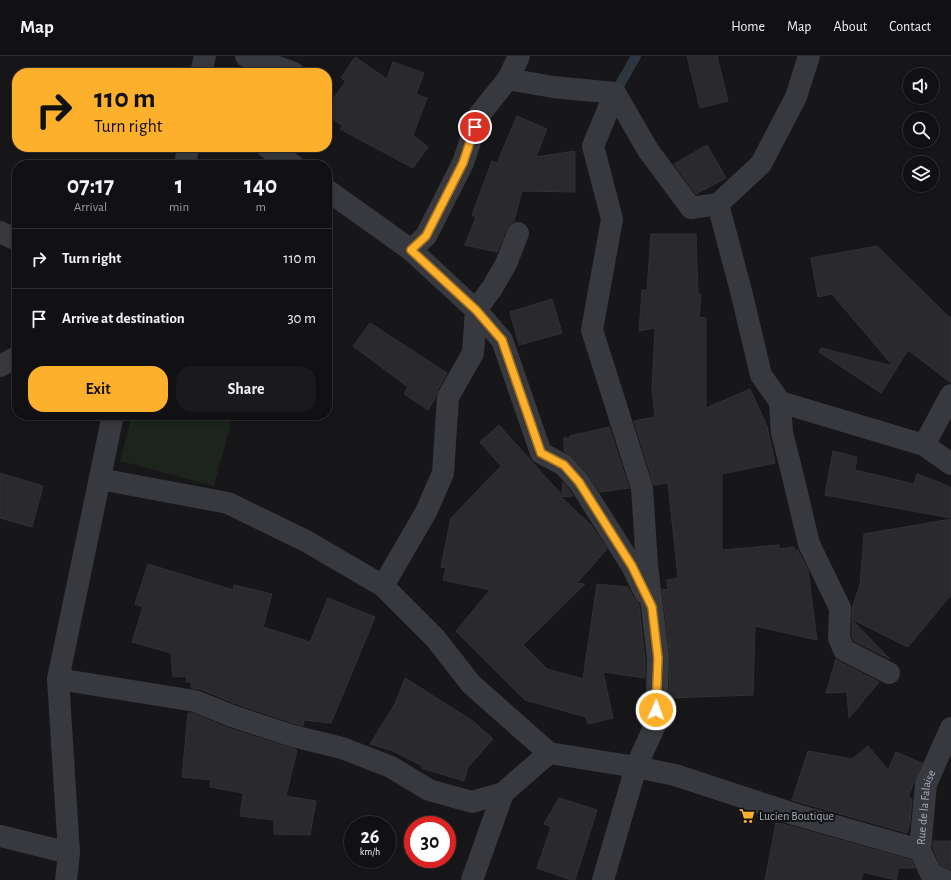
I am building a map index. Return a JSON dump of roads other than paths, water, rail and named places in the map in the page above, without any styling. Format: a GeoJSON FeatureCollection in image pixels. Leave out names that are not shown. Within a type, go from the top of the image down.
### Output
{"type":"FeatureCollection","features":[{"type":"Feature","properties":{"kind":"street"},"geometry":{"type":"LineString","coordinates":[[203,68],[205,56]]}},
{"type":"Feature","properties":{"kind":"street"},"geometry":{"type":"LineString","coordinates":[[246,56],[282,68]]}},
{"type":"Feature","properties":{"kind":"street"},"geometry":{"type":"LineString","coordinates":[[411,250],[426,236],[460,170],[479,115],[508,79],[519,56]]}},
{"type":"Feature","properties":{"kind":"street"},"geometry":{"type":"LineString","coordinates":[[615,93],[648,150],[691,208],[718,204],[762,164],[796,97],[809,56]]}},
{"type":"Feature","properties":{"kind":"street"},"geometry":{"type":"LineString","coordinates":[[508,79],[553,87],[615,93]]}},
{"type":"Feature","properties":{"kind":"street"},"geometry":{"type":"LineString","coordinates":[[603,880],[636,767],[656,723],[658,658],[647,565],[642,488],[592,330],[612,219],[594,146],[615,93]]}},
{"type":"Feature","properties":{"kind":"street"},"geometry":{"type":"LineString","coordinates":[[274,152],[285,160]]}},
{"type":"Feature","properties":{"kind":"street"},"geometry":{"type":"LineString","coordinates":[[332,194],[411,250],[476,310],[502,340],[541,453],[564,465],[579,482],[632,566],[652,607]]}},
{"type":"Feature","properties":{"kind":"street"},"geometry":{"type":"LineString","coordinates":[[718,204],[761,375],[780,402],[782,433],[809,544],[840,608],[839,638],[844,650],[889,673]]}},
{"type":"Feature","properties":{"kind":"street"},"geometry":{"type":"LineString","coordinates":[[0,232],[12,238]]}},
{"type":"Feature","properties":{"kind":"street"},"geometry":{"type":"LineString","coordinates":[[383,586],[426,512],[444,473],[448,397],[473,353],[476,310],[492,288],[506,264],[518,233]]}},
{"type":"Feature","properties":{"kind":"street"},"geometry":{"type":"LineString","coordinates":[[0,366],[12,360]]}},
{"type":"Feature","properties":{"kind":"street"},"geometry":{"type":"LineString","coordinates":[[924,445],[951,396]]}},
{"type":"Feature","properties":{"kind":"street"},"geometry":{"type":"LineString","coordinates":[[780,402],[924,445],[951,464]]}},
{"type":"Feature","properties":{"kind":"street"},"geometry":{"type":"LineString","coordinates":[[66,880],[69,853],[58,679],[112,420]]}},
{"type":"Feature","properties":{"kind":"street"},"geometry":{"type":"LineString","coordinates":[[100,479],[228,503],[306,541],[383,586],[435,638],[471,684],[549,753],[675,775],[797,815],[920,850]]}},
{"type":"Feature","properties":{"kind":"street"},"geometry":{"type":"LineString","coordinates":[[58,679],[195,701],[232,716],[293,736],[342,748],[391,767],[429,790],[472,802],[503,793],[549,753]]}},
{"type":"Feature","properties":{"kind":"street","name":"Rue de la Falaise"},"geometry":{"type":"LineString","coordinates":[[935,878],[920,850],[926,784],[951,728]]}},
{"type":"Feature","properties":{"kind":"street"},"geometry":{"type":"LineString","coordinates":[[472,880],[503,793]]}},
{"type":"Feature","properties":{"kind":"street"},"geometry":{"type":"LineString","coordinates":[[0,836],[69,853]]}},
{"type":"Feature","properties":{"kind":"waterway"},"geometry":{"type":"LineString","coordinates":[[614,95],[636,56]]}},
{"type":"Feature","properties":{"kind":"place","name":"Lucien Boutique"},"geometry":{"type":"Point","coordinates":[747,816]}}]}
